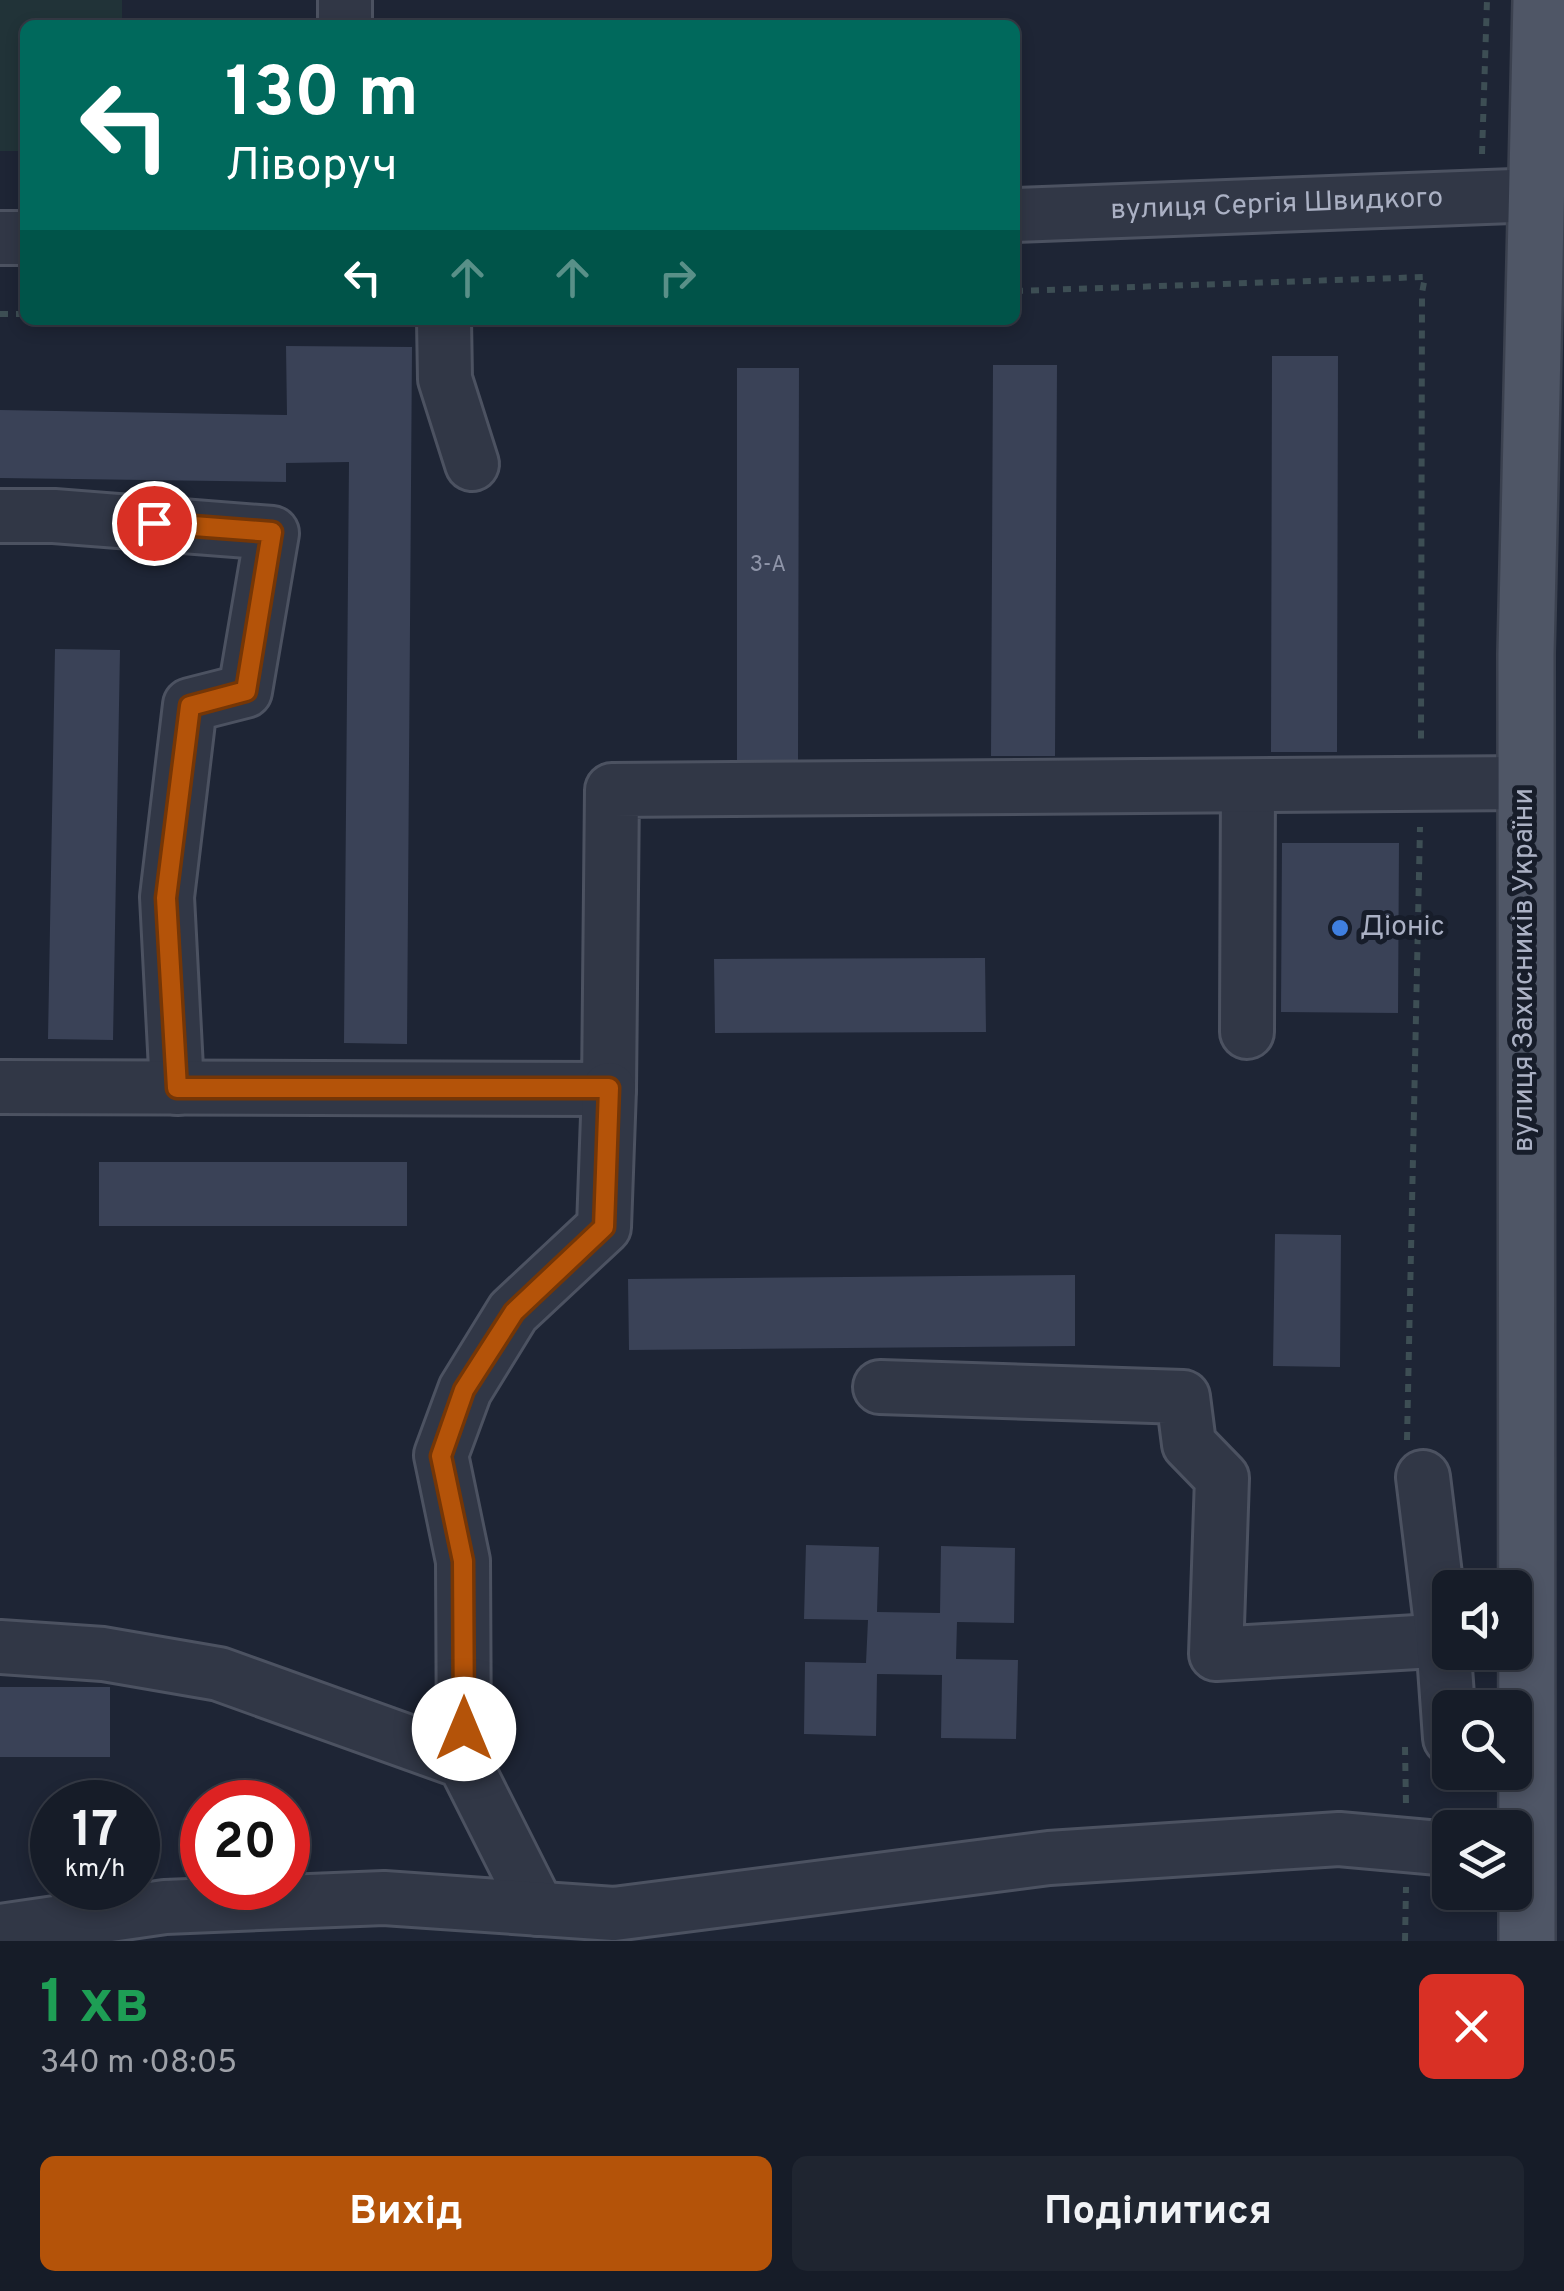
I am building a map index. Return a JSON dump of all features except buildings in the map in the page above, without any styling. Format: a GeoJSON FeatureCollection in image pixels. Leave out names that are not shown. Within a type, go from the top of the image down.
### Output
{"type":"FeatureCollection","features":[{"type":"Feature","properties":{"kind":"main road","name":"вулиця Захисників України"},"geometry":{"type":"LineString","coordinates":[[1520,1570],[1526,783],[1538,195],[1548,20]]}},
{"type":"Feature","properties":{"kind":"main road","name":"вулиця Захисників України"},"geometry":{"type":"LineString","coordinates":[[1525,1910],[1527,1941]]}},
{"type":"Feature","properties":{"kind":"street","name":"вулиця Сергія Швидкого"},"geometry":{"type":"LineString","coordinates":[[1020,215],[1538,195]]}},
{"type":"Feature","properties":{"kind":"street"},"geometry":{"type":"LineString","coordinates":[[444,325],[445,380],[472,464]]}},
{"type":"Feature","properties":{"kind":"street"},"geometry":{"type":"LineString","coordinates":[[0,516],[54,516],[272,532],[246,691],[190,706],[166,898],[177,1088]]}},
{"type":"Feature","properties":{"kind":"street"},"geometry":{"type":"LineString","coordinates":[[538,1909],[464,1762],[463,1561],[441,1456],[464,1390],[514,1312],[604,1227],[612,790],[1526,783]]}},
{"type":"Feature","properties":{"kind":"street"},"geometry":{"type":"LineString","coordinates":[[1247,1032],[1248,786]]}},
{"type":"Feature","properties":{"kind":"street"},"geometry":{"type":"LineString","coordinates":[[0,1087],[609,1088]]}},
{"type":"Feature","properties":{"kind":"street"},"geometry":{"type":"LineString","coordinates":[[880,1387],[1182,1398],[1189,1444],[1222,1478],[1216,1654],[1432,1641]]}},
{"type":"Feature","properties":{"kind":"street"},"geometry":{"type":"LineString","coordinates":[[1415,1460],[1434,1570]]}},
{"type":"Feature","properties":{"kind":"street"},"geometry":{"type":"LineString","coordinates":[[0,1647],[102,1654],[219,1674],[464,1762]]}},
{"type":"Feature","properties":{"kind":"street"},"geometry":{"type":"LineString","coordinates":[[1427,1736],[1440,1670]]}},
{"type":"Feature","properties":{"kind":"street"},"geometry":{"type":"LineString","coordinates":[[0,1931],[165,1907],[384,1898],[538,1909],[614,1927],[1049,1858],[1339,1839],[1428,1847]]}},
{"type":"Feature","properties":{"kind":"path"},"geometry":{"type":"LineString","coordinates":[[1482,170],[1486,0]]}},
{"type":"Feature","properties":{"kind":"path"},"geometry":{"type":"LineString","coordinates":[[1020,290],[1425,276],[1415,1460]]}},
{"type":"Feature","properties":{"kind":"path"},"geometry":{"type":"LineString","coordinates":[[1405,1941],[1428,1847],[1427,1736]]}},
{"type":"Feature","properties":{"kind":"shaded area"},"geometry":{"type":"Polygon","coordinates":[[[0,0],[122,0],[122,20],[20,20],[20,151],[0,151],[0,0]]]}},
{"type":"Feature","properties":{"kind":"place","name":"Діоніс"},"geometry":{"type":"Point","coordinates":[1340,928]}},
{"type":"Feature","properties":{"kind":"route"},"geometry":{"type":"LineString","coordinates":[[154,523],[272,532],[246,691],[190,706],[166,898],[177,1088],[609,1088],[604,1227],[514,1312],[464,1390],[441,1456],[463,1561],[464,1729]]}}]}
